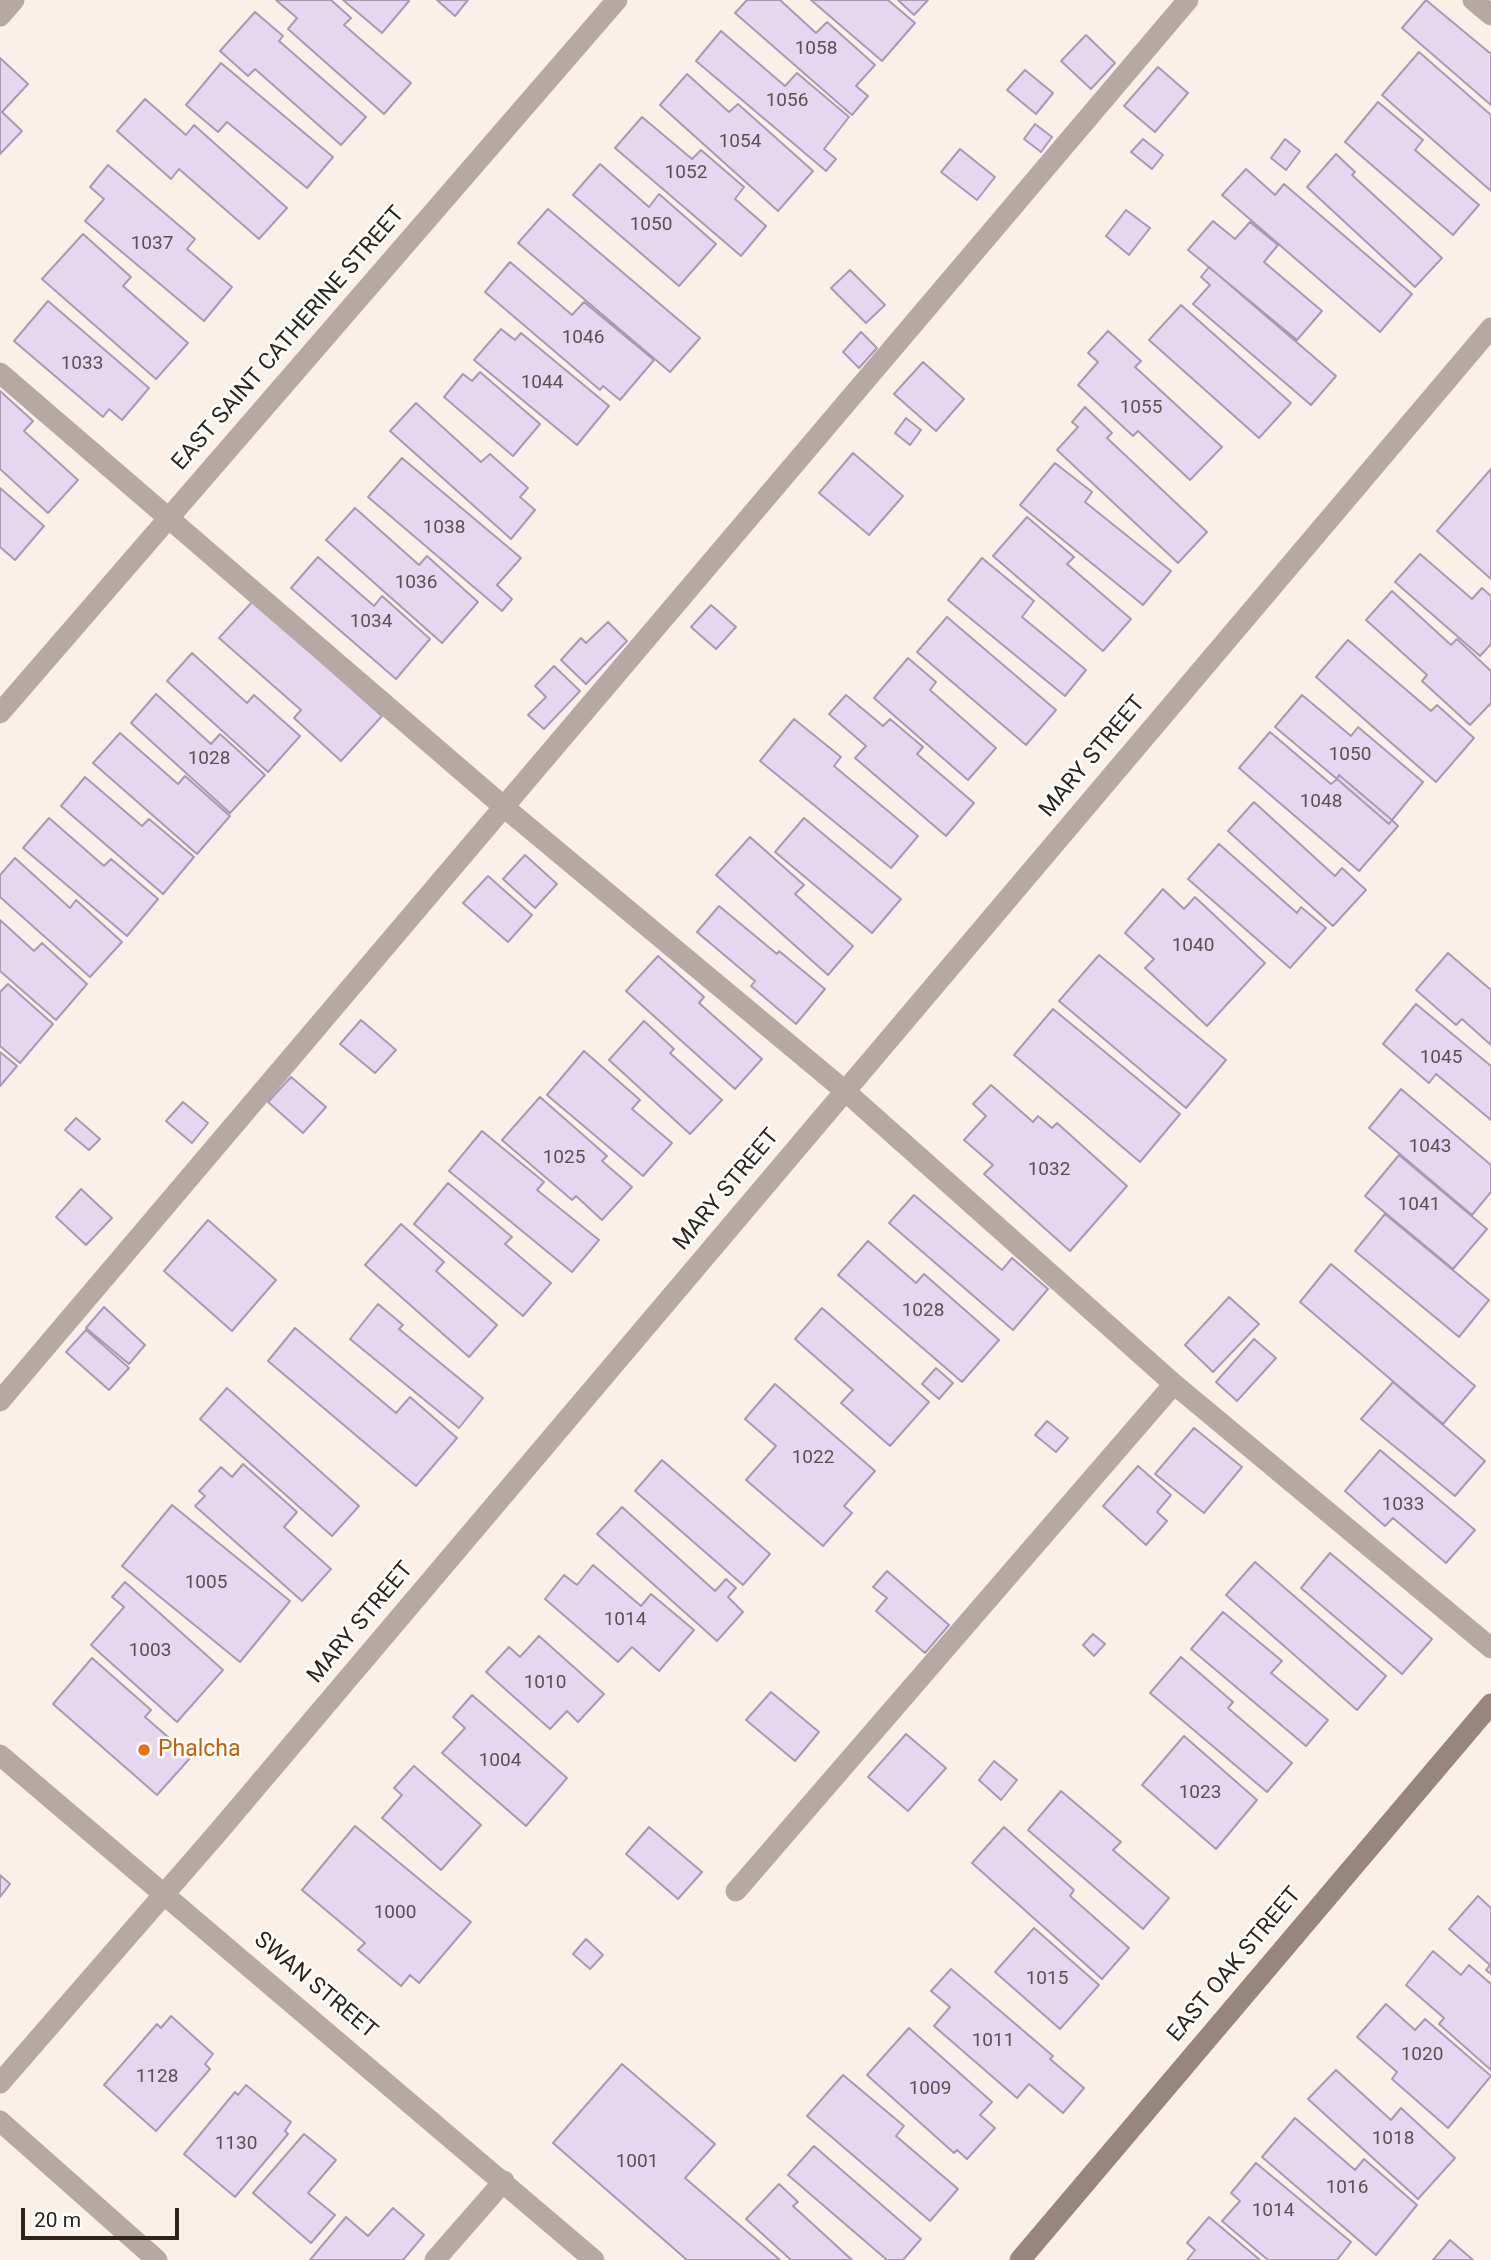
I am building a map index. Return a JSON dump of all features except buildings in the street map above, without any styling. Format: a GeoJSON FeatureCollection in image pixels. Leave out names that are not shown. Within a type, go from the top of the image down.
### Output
{"type":"FeatureCollection","features":[{"type":"Feature","properties":{"kind":"main road","name":"EAST OAK STREET"},"geometry":{"type":"LineString","coordinates":[[1020,2260],[1491,1704]]}},
{"type":"Feature","properties":{"kind":"street"},"geometry":{"type":"LineString","coordinates":[[0,16],[14,0]]}},
{"type":"Feature","properties":{"kind":"street","name":"EAST SAINT CATHERINE STREET"},"geometry":{"type":"LineString","coordinates":[[0,713],[617,0]]}},
{"type":"Feature","properties":{"kind":"street"},"geometry":{"type":"LineString","coordinates":[[0,1401],[1188,0]]}},
{"type":"Feature","properties":{"kind":"street"},"geometry":{"type":"LineString","coordinates":[[1473,0],[1491,15]]}},
{"type":"Feature","properties":{"kind":"street","name":"MARY STREET"},"geometry":{"type":"LineString","coordinates":[[0,2083],[163,1892],[219,1831],[1491,328]]}},
{"type":"Feature","properties":{"kind":"street"},"geometry":{"type":"LineString","coordinates":[[0,373],[504,807],[845,1091],[1174,1384],[1491,1648]]}},
{"type":"Feature","properties":{"kind":"street"},"geometry":{"type":"LineString","coordinates":[[736,1891],[1174,1384]]}},
{"type":"Feature","properties":{"kind":"street","name":"SWAN STREET"},"geometry":{"type":"LineString","coordinates":[[0,1755],[594,2260]]}},
{"type":"Feature","properties":{"kind":"street"},"geometry":{"type":"LineString","coordinates":[[0,2121],[157,2260]]}},
{"type":"Feature","properties":{"kind":"street"},"geometry":{"type":"LineString","coordinates":[[435,2260],[504,2181]]}},
{"type":"Feature","properties":{"kind":"place","name":"Phalcha"},"geometry":{"type":"Point","coordinates":[144,1750]}}]}
